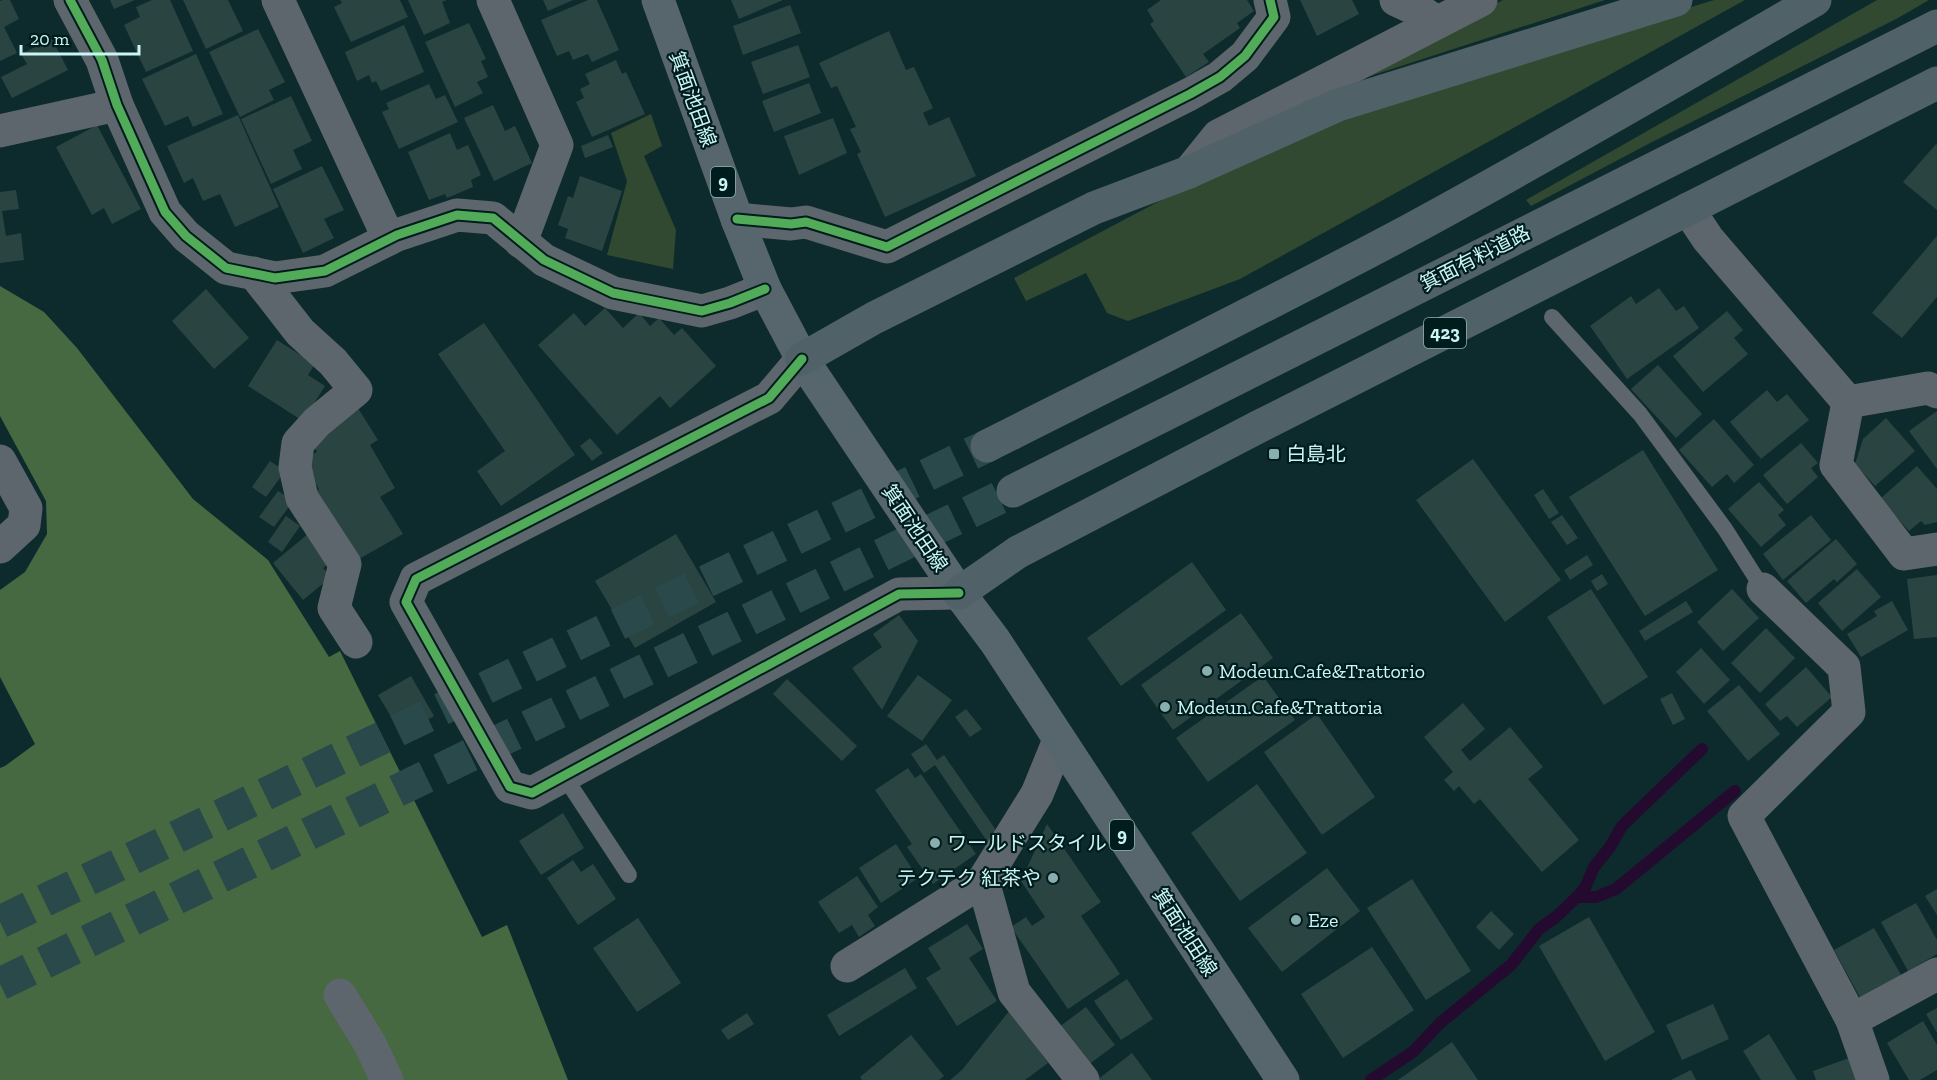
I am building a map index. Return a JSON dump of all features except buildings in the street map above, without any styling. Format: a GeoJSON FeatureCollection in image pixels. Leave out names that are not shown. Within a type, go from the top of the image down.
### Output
{"type":"FeatureCollection","features":[{"type":"Feature","properties":{"kind":"highway"},"geometry":{"type":"LineString","coordinates":[[802,359],[874,318],[1094,208],[1189,172],[1338,105],[1676,0]]}},
{"type":"Feature","properties":{"kind":"highway"},"geometry":{"type":"LineString","coordinates":[[987,446],[1410,230],[1815,0]]}},
{"type":"Feature","properties":{"kind":"highway","name":"箕面有料道路"},"geometry":{"type":"LineString","coordinates":[[1013,491],[1937,26]]}},
{"type":"Feature","properties":{"kind":"highway","name":"423"},"geometry":{"type":"LineString","coordinates":[[959,593],[1018,552],[1937,83]]}},
{"type":"Feature","properties":{"kind":"main road","name":"箕面池田線"},"geometry":{"type":"LineString","coordinates":[[658,0],[736,219],[765,289],[802,359],[959,593],[994,641],[1283,1080]]}},
{"type":"Feature","properties":{"kind":"street"},"geometry":{"type":"LineString","coordinates":[[70,0],[102,60],[117,105],[165,212],[186,236],[225,268],[275,278],[325,271],[389,239],[457,215],[494,218],[543,260],[613,292],[702,311],[765,289]]}},
{"type":"Feature","properties":{"kind":"street"},"geometry":{"type":"LineString","coordinates":[[278,0],[389,239]]}},
{"type":"Feature","properties":{"kind":"street"},"geometry":{"type":"LineString","coordinates":[[493,0],[557,145],[523,244]]}},
{"type":"Feature","properties":{"kind":"street"},"geometry":{"type":"LineString","coordinates":[[736,219],[791,224],[806,222],[887,248],[1220,77],[1245,56],[1274,17],[1270,0]]}},
{"type":"Feature","properties":{"kind":"street"},"geometry":{"type":"LineString","coordinates":[[1396,0],[1437,22]]}},
{"type":"Feature","properties":{"kind":"street"},"geometry":{"type":"LineString","coordinates":[[1189,172],[1218,136],[1481,0]]}},
{"type":"Feature","properties":{"kind":"street"},"geometry":{"type":"LineString","coordinates":[[0,131],[117,105]]}},
{"type":"Feature","properties":{"kind":"street"},"geometry":{"type":"LineString","coordinates":[[1688,209],[1708,239],[1848,402]]}},
{"type":"Feature","properties":{"kind":"street"},"geometry":{"type":"LineString","coordinates":[[254,273],[300,332],[333,362],[356,390],[317,422],[298,443],[295,467],[302,498],[345,564],[334,608],[356,642]]}},
{"type":"Feature","properties":{"kind":"street"},"geometry":{"type":"LineString","coordinates":[[802,359],[769,398],[416,579],[406,602],[510,787],[532,793],[899,594],[959,593]]}},
{"type":"Feature","properties":{"kind":"street"},"geometry":{"type":"LineString","coordinates":[[1848,402],[1928,388],[1937,392]]}},
{"type":"Feature","properties":{"kind":"street"},"geometry":{"type":"LineString","coordinates":[[1848,402],[1836,465],[1904,554],[1937,549]]}},
{"type":"Feature","properties":{"kind":"street"},"geometry":{"type":"LineString","coordinates":[[0,460],[26,508],[24,525],[0,547]]}},
{"type":"Feature","properties":{"kind":"street"},"geometry":{"type":"LineString","coordinates":[[1762,589],[1844,667],[1849,712],[1744,816],[1852,1020],[1873,1080]]}},
{"type":"Feature","properties":{"kind":"street"},"geometry":{"type":"LineString","coordinates":[[847,966],[983,881],[1036,794],[1059,740]]}},
{"type":"Feature","properties":{"kind":"street"},"geometry":{"type":"LineString","coordinates":[[983,881],[1014,992],[1083,1080]]}},
{"type":"Feature","properties":{"kind":"street"},"geometry":{"type":"LineString","coordinates":[[1852,1020],[1937,974]]}},
{"type":"Feature","properties":{"kind":"street"},"geometry":{"type":"LineString","coordinates":[[340,995],[370,1044],[387,1080]]}},
{"type":"Feature","properties":{"kind":"lane"},"geometry":{"type":"LineString","coordinates":[[1552,317],[1640,414],[1725,529],[1762,589]]}},
{"type":"Feature","properties":{"kind":"lane"},"geometry":{"type":"LineString","coordinates":[[564,776],[629,875]]}},
{"type":"Feature","properties":{"kind":"green space"},"geometry":{"type":"Polygon","coordinates":[[[1503,0],[1605,0],[1361,79],[1358,75],[1503,0]]]}},
{"type":"Feature","properties":{"kind":"green space"},"geometry":{"type":"Polygon","coordinates":[[[1714,0],[1745,0],[1240,279],[1128,321],[1107,313],[1086,273],[1026,301],[1014,278],[1203,178],[1323,127],[1600,35],[1714,0]]]}},
{"type":"Feature","properties":{"kind":"green space"},"geometry":{"type":"Polygon","coordinates":[[[1877,0],[1929,0],[1531,206],[1526,200],[1877,0]]]}},
{"type":"Feature","properties":{"kind":"green space"},"geometry":{"type":"Polygon","coordinates":[[[651,114],[662,146],[644,156],[676,230],[673,269],[607,255],[627,181],[611,133],[651,114]]]}},
{"type":"Feature","properties":{"kind":"green space"},"geometry":{"type":"Polygon","coordinates":[[[0,286],[44,312],[77,348],[193,499],[268,560],[329,657],[340,651],[482,937],[507,925],[568,1080],[0,1080],[0,768],[35,744],[0,677],[0,590],[25,572],[47,534],[46,501],[0,416],[0,286]]]}},
{"type":"Feature","properties":{"kind":"waterway"},"geometry":{"type":"LineString","coordinates":[[1371,1080],[1414,1051],[1440,1023],[1511,965],[1539,929],[1556,917],[1585,888],[1594,867],[1610,847],[1622,826],[1702,749]]}},
{"type":"Feature","properties":{"kind":"waterway"},"geometry":{"type":"LineString","coordinates":[[1577,897],[1596,897],[1616,889],[1735,791]]}},
{"type":"Feature","properties":{"kind":"tunnel"},"geometry":{"type":"LineString","coordinates":[[0,922],[987,446]]}},
{"type":"Feature","properties":{"kind":"tunnel"},"geometry":{"type":"LineString","coordinates":[[0,984],[1013,491]]}},
{"type":"Feature","properties":{"kind":"cycle path"},"geometry":{"type":"LineString","coordinates":[[70,0],[102,60],[117,105],[165,212],[186,236],[226,268],[275,278],[325,271],[397,235],[457,215],[493,218],[544,260],[613,293],[702,311],[765,289]]}},
{"type":"Feature","properties":{"kind":"cycle path"},"geometry":{"type":"LineString","coordinates":[[737,219],[791,224],[806,222],[887,247],[1220,77],[1245,56],[1274,17],[1270,0]]}},
{"type":"Feature","properties":{"kind":"cycle path"},"geometry":{"type":"LineString","coordinates":[[802,359],[769,398],[416,579],[406,602],[510,787],[532,793],[899,594],[959,593]]}},
{"type":"Feature","properties":{"kind":"place","name":"白島北"},"geometry":{"type":"Point","coordinates":[1274,454]}},
{"type":"Feature","properties":{"kind":"place","name":"Modeun.Cafe&Trattorio"},"geometry":{"type":"Point","coordinates":[1207,671]}},
{"type":"Feature","properties":{"kind":"place","name":"Modeun.Cafe&Trattoria"},"geometry":{"type":"Point","coordinates":[1165,707]}},
{"type":"Feature","properties":{"kind":"place","name":"ワールドスタイル"},"geometry":{"type":"Point","coordinates":[935,843]}},
{"type":"Feature","properties":{"kind":"place","name":"テクテク 紅茶や"},"geometry":{"type":"Point","coordinates":[1053,878]}},
{"type":"Feature","properties":{"kind":"place","name":"Eze"},"geometry":{"type":"Point","coordinates":[1296,920]}}]}
